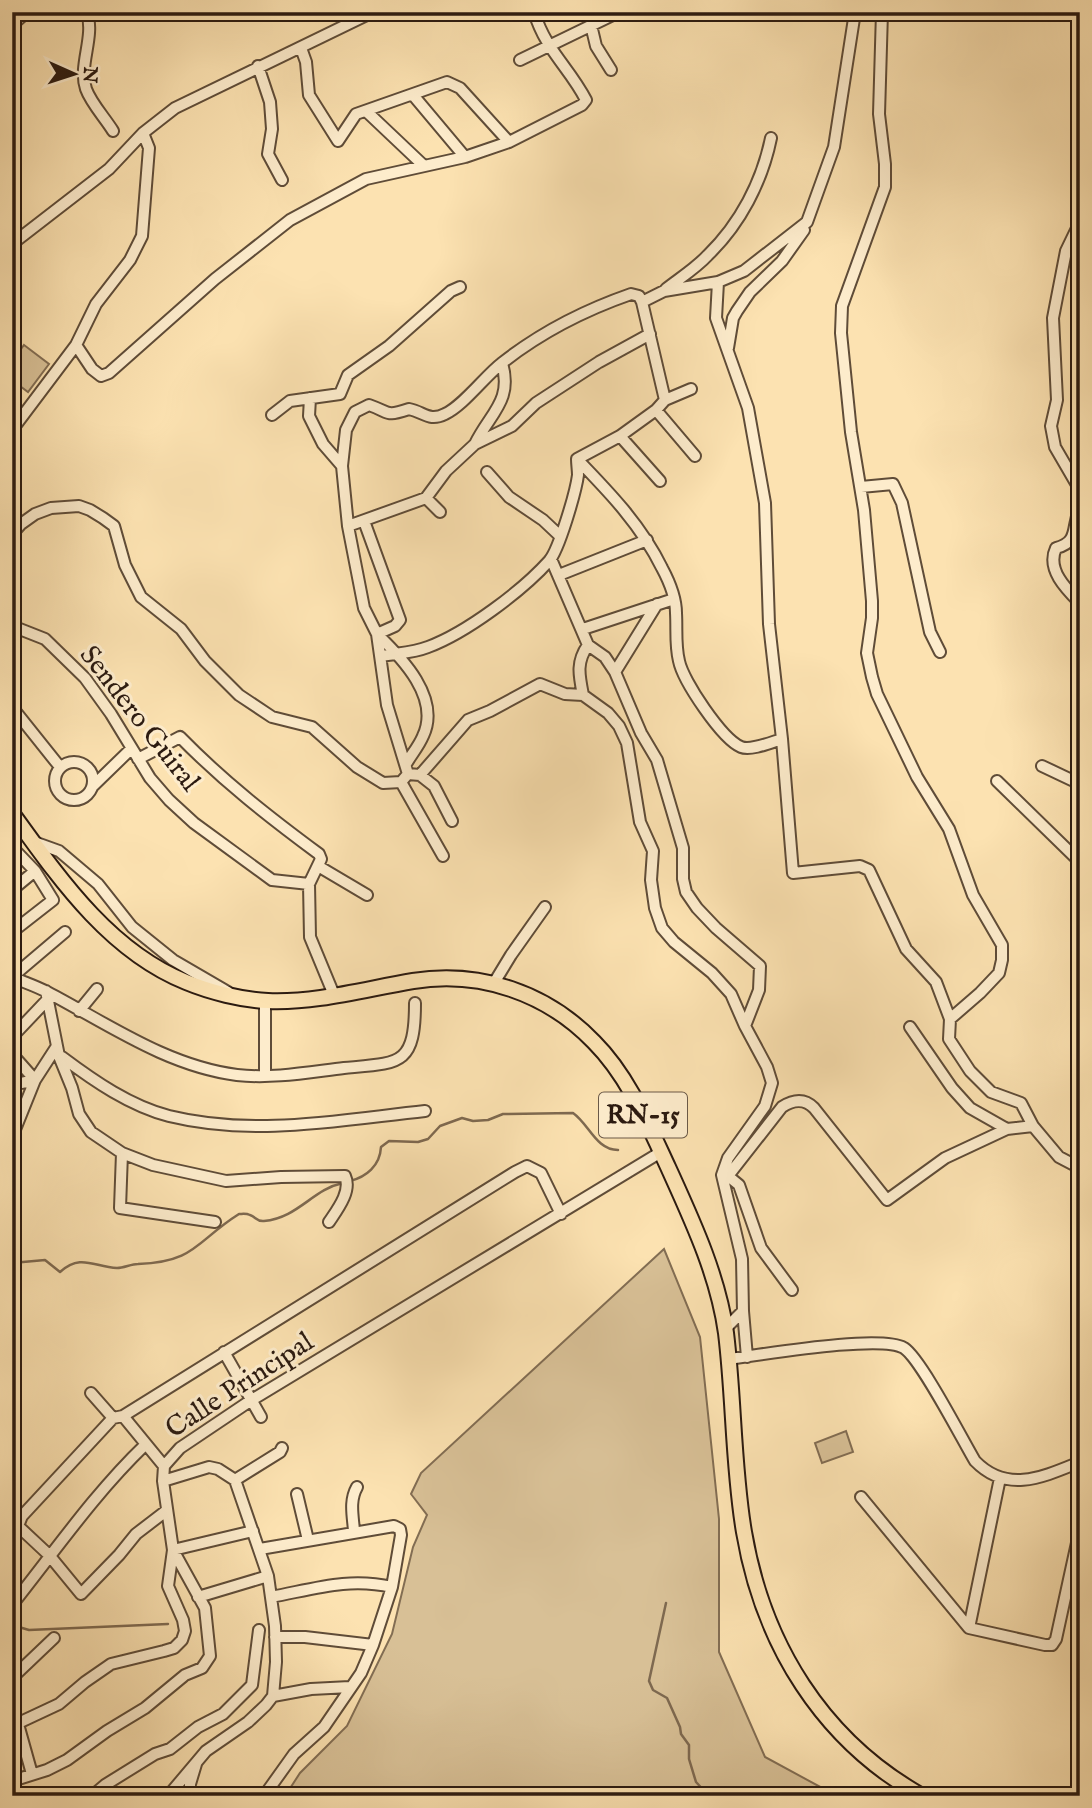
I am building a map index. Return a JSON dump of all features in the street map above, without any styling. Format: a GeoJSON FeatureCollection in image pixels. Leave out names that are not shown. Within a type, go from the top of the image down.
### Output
{"type":"FeatureCollection","features":[{"type":"Feature","properties":{"kind":"main road","name":"RN-15"},"geometry":{"type":"LineString","coordinates":[[12,814],[99,923],[132,951],[186,982],[265,1001],[289,1001],[437,978],[474,979],[516,990],[545,1004],[597,1044],[626,1083],[661,1152],[687,1208],[716,1284],[729,1359],[744,1532],[768,1619],[790,1667],[822,1715],[857,1751],[898,1782],[922,1796]]}},
{"type":"Feature","properties":{"kind":"street"},"geometry":{"type":"LineString","coordinates":[[12,25],[27,12]]}},
{"type":"Feature","properties":{"kind":"street"},"geometry":{"type":"LineString","coordinates":[[88,12],[91,26],[85,74],[86,89],[113,131]]}},
{"type":"Feature","properties":{"kind":"street"},"geometry":{"type":"LineString","coordinates":[[12,244],[109,169],[143,133],[175,108],[258,66],[301,48],[349,17],[373,12]]}},
{"type":"Feature","properties":{"kind":"street"},"geometry":{"type":"LineString","coordinates":[[76,345],[92,369],[101,376],[109,373],[215,279],[290,220],[366,179],[465,157],[509,142],[573,110],[586,100],[548,46],[534,12]]}},
{"type":"Feature","properties":{"kind":"street"},"geometry":{"type":"LineString","coordinates":[[520,60],[619,12]]}},
{"type":"Feature","properties":{"kind":"street"},"geometry":{"type":"LineString","coordinates":[[728,348],[733,318],[737,311],[750,292],[782,261],[806,227],[834,147],[855,12]]}},
{"type":"Feature","properties":{"kind":"street"},"geometry":{"type":"LineString","coordinates":[[882,12],[879,114],[885,187],[842,306],[841,333],[851,432],[861,487],[872,601],[867,653],[877,694],[917,777],[949,829],[973,895],[1002,945],[999,973],[950,1018]]}},
{"type":"Feature","properties":{"kind":"street"},"geometry":{"type":"LineString","coordinates":[[591,25],[596,46],[611,70]]}},
{"type":"Feature","properties":{"kind":"street"},"geometry":{"type":"LineString","coordinates":[[301,48],[306,62],[309,95],[338,141],[356,114],[447,82],[453,83],[509,142]]}},
{"type":"Feature","properties":{"kind":"street"},"geometry":{"type":"LineString","coordinates":[[258,66],[270,102],[272,129],[268,154],[282,180]]}},
{"type":"Feature","properties":{"kind":"street"},"geometry":{"type":"LineString","coordinates":[[413,95],[465,157]]}},
{"type":"Feature","properties":{"kind":"street"},"geometry":{"type":"LineString","coordinates":[[366,111],[423,165]]}},
{"type":"Feature","properties":{"kind":"street"},"geometry":{"type":"LineString","coordinates":[[12,430],[76,345],[96,304],[130,260],[142,236],[149,148],[143,133]]}},
{"type":"Feature","properties":{"kind":"street"},"geometry":{"type":"LineString","coordinates":[[642,302],[663,291],[709,255],[732,228],[762,174],[771,138]]}},
{"type":"Feature","properties":{"kind":"street"},"geometry":{"type":"LineString","coordinates":[[663,291],[718,282],[744,271],[807,222]]}},
{"type":"Feature","properties":{"kind":"street"},"geometry":{"type":"LineString","coordinates":[[1080,222],[1066,251],[1053,318],[1056,400],[1051,426],[1055,447],[1080,490]]}},
{"type":"Feature","properties":{"kind":"street"},"geometry":{"type":"LineString","coordinates":[[718,282],[716,318],[748,408],[765,503],[769,624],[793,873],[860,866],[869,870],[906,949],[936,982],[950,1018],[949,1039],[970,1071],[991,1091],[1021,1103],[1032,1126],[1059,1157],[1080,1168]]}},
{"type":"Feature","properties":{"kind":"street"},"geometry":{"type":"LineString","coordinates":[[340,394],[348,375],[389,346],[451,291],[460,287]]}},
{"type":"Feature","properties":{"kind":"street"},"geometry":{"type":"LineString","coordinates":[[443,856],[409,774],[387,705],[377,634],[363,608],[348,526],[342,466],[346,430],[355,412],[369,405],[397,415],[409,409],[429,418],[446,414],[502,363],[596,307],[631,294],[639,296],[642,302],[665,400]]}},
{"type":"Feature","properties":{"kind":"street"},"geometry":{"type":"LineString","coordinates":[[475,443],[512,426],[536,402],[650,334]]}},
{"type":"Feature","properties":{"kind":"street"},"geometry":{"type":"LineString","coordinates":[[348,526],[426,498],[446,471],[475,443],[502,400],[506,379],[502,363]]}},
{"type":"Feature","properties":{"kind":"street"},"geometry":{"type":"LineString","coordinates":[[577,459],[620,436],[656,410],[665,400],[691,390]]}},
{"type":"Feature","properties":{"kind":"street"},"geometry":{"type":"LineString","coordinates":[[272,415],[290,401],[340,394],[355,412]]}},
{"type":"Feature","properties":{"kind":"street"},"geometry":{"type":"LineString","coordinates":[[310,398],[309,416],[323,444],[342,466]]}},
{"type":"Feature","properties":{"kind":"street"},"geometry":{"type":"LineString","coordinates":[[656,410],[695,456]]}},
{"type":"Feature","properties":{"kind":"street"},"geometry":{"type":"LineString","coordinates":[[620,436],[660,481]]}},
{"type":"Feature","properties":{"kind":"street"},"geometry":{"type":"LineString","coordinates":[[577,459],[620,503],[647,540],[664,570],[674,598],[679,664],[696,698],[740,747],[782,739]]}},
{"type":"Feature","properties":{"kind":"street"},"geometry":{"type":"LineString","coordinates":[[381,656],[430,647],[469,627],[551,559],[570,507],[578,474],[577,459]]}},
{"type":"Feature","properties":{"kind":"street"},"geometry":{"type":"LineString","coordinates":[[487,472],[509,497],[543,520],[560,536]]}},
{"type":"Feature","properties":{"kind":"street"},"geometry":{"type":"LineString","coordinates":[[861,487],[895,486],[902,503],[930,632],[940,652]]}},
{"type":"Feature","properties":{"kind":"street"},"geometry":{"type":"LineString","coordinates":[[426,498],[440,512]]}},
{"type":"Feature","properties":{"kind":"street"},"geometry":{"type":"LineString","coordinates":[[12,534],[35,514],[51,508],[79,506],[103,518],[114,526],[125,565],[141,597],[181,629],[205,661],[239,695],[272,717],[312,727],[357,767],[383,783],[409,774],[468,720],[536,685],[545,685],[565,694],[583,695],[613,719],[627,743],[640,822],[653,851],[651,880],[655,908],[662,928],[731,994],[767,1067],[772,1083],[765,1106],[728,1158],[724,1175],[742,1259],[747,1357]]}},
{"type":"Feature","properties":{"kind":"street"},"geometry":{"type":"LineString","coordinates":[[1080,508],[1071,541],[1066,546],[1056,548],[1053,555],[1055,571],[1080,603]]}},
{"type":"Feature","properties":{"kind":"street"},"geometry":{"type":"LineString","coordinates":[[364,521],[400,620],[395,626],[377,634]]}},
{"type":"Feature","properties":{"kind":"street"},"geometry":{"type":"LineString","coordinates":[[559,575],[647,540]]}},
{"type":"Feature","properties":{"kind":"street"},"geometry":{"type":"LineString","coordinates":[[551,559],[588,645],[605,657],[615,672],[641,733],[657,760],[682,848],[686,892],[716,928],[760,966],[759,990],[745,1026]]}},
{"type":"Feature","properties":{"kind":"street"},"geometry":{"type":"LineString","coordinates":[[583,629],[674,598]]}},
{"type":"Feature","properties":{"kind":"street"},"geometry":{"type":"LineString","coordinates":[[615,672],[657,604]]}},
{"type":"Feature","properties":{"kind":"street","name":"Sendero Guiral"},"geometry":{"type":"LineString","coordinates":[[12,626],[45,639],[75,667],[111,714],[150,778],[194,823],[272,880],[309,884]]}},
{"type":"Feature","properties":{"kind":"street"},"geometry":{"type":"LineString","coordinates":[[377,634],[397,653],[425,698],[428,715],[424,736],[409,774]]}},
{"type":"Feature","properties":{"kind":"street"},"geometry":{"type":"LineString","coordinates":[[583,695],[578,664],[580,655],[588,645]]}},
{"type":"Feature","properties":{"kind":"street"},"geometry":{"type":"LineString","coordinates":[[12,707],[60,767]]}},
{"type":"Feature","properties":{"kind":"street"},"geometry":{"type":"LineString","coordinates":[[138,759],[180,737],[251,804],[319,853],[321,859],[309,884],[310,937],[334,995]]}},
{"type":"Feature","properties":{"kind":"street"},"geometry":{"type":"LineString","coordinates":[[93,786],[92,774],[84,764],[72,761],[60,767],[55,777],[57,789],[64,797],[70,800],[81,799],[131,749]]}},
{"type":"Feature","properties":{"kind":"street"},"geometry":{"type":"LineString","coordinates":[[1042,766],[1080,784]]}},
{"type":"Feature","properties":{"kind":"street"},"geometry":{"type":"LineString","coordinates":[[409,774],[433,786],[452,821]]}},
{"type":"Feature","properties":{"kind":"street"},"geometry":{"type":"LineString","coordinates":[[997,781],[1080,862]]}},
{"type":"Feature","properties":{"kind":"street"},"geometry":{"type":"LineString","coordinates":[[12,932],[53,901],[35,871],[12,846],[30,838],[60,851],[98,884],[132,927],[173,960],[233,995]]}},
{"type":"Feature","properties":{"kind":"street"},"geometry":{"type":"LineString","coordinates":[[318,866],[367,895]]}},
{"type":"Feature","properties":{"kind":"street"},"geometry":{"type":"LineString","coordinates":[[12,890],[35,871]]}},
{"type":"Feature","properties":{"kind":"street"},"geometry":{"type":"LineString","coordinates":[[494,983],[510,955],[545,907]]}},
{"type":"Feature","properties":{"kind":"street"},"geometry":{"type":"LineString","coordinates":[[65,932],[12,977],[163,1054],[238,1075],[392,1063],[405,1054],[411,1045],[415,1032],[415,1003]]}},
{"type":"Feature","properties":{"kind":"street"},"geometry":{"type":"LineString","coordinates":[[12,992],[21,981]]}},
{"type":"Feature","properties":{"kind":"street"},"geometry":{"type":"LineString","coordinates":[[79,1011],[97,989]]}},
{"type":"Feature","properties":{"kind":"street"},"geometry":{"type":"LineString","coordinates":[[12,1037],[47,995]]}},
{"type":"Feature","properties":{"kind":"street"},"geometry":{"type":"LineString","coordinates":[[47,995],[58,1051],[86,1128],[122,1153],[153,1165],[226,1181],[345,1176],[348,1182],[346,1189],[329,1222]]}},
{"type":"Feature","properties":{"kind":"street"},"geometry":{"type":"LineString","coordinates":[[265,1001],[265,1075]]}},
{"type":"Feature","properties":{"kind":"street"},"geometry":{"type":"LineString","coordinates":[[911,1027],[952,1088],[970,1108],[1007,1129]]}},
{"type":"Feature","properties":{"kind":"street"},"geometry":{"type":"LineString","coordinates":[[12,1137],[35,1080],[58,1051]]}},
{"type":"Feature","properties":{"kind":"street"},"geometry":{"type":"LineString","coordinates":[[58,1051],[97,1084],[142,1105],[167,1116],[225,1126],[281,1127],[425,1111]]}},
{"type":"Feature","properties":{"kind":"street"},"geometry":{"type":"LineString","coordinates":[[12,1054],[35,1080]]}},
{"type":"Feature","properties":{"kind":"street"},"geometry":{"type":"LineString","coordinates":[[12,1085],[35,1080]]}},
{"type":"Feature","properties":{"kind":"street"},"geometry":{"type":"LineString","coordinates":[[724,1175],[782,1107],[791,1101],[802,1101],[814,1108],[887,1200],[945,1158],[1007,1129],[1032,1126]]}},
{"type":"Feature","properties":{"kind":"street","name":"Calle Principal"},"geometry":{"type":"LineString","coordinates":[[14,1723],[59,1704],[111,1664],[174,1648],[182,1640],[186,1631],[168,1586],[173,1550],[163,1481],[164,1466],[180,1448],[250,1401],[661,1152]]}},
{"type":"Feature","properties":{"kind":"street"},"geometry":{"type":"LineString","coordinates":[[122,1153],[120,1208],[215,1222]]}},
{"type":"Feature","properties":{"kind":"street"},"geometry":{"type":"LineString","coordinates":[[166,1511],[136,1534],[81,1594],[50,1555],[15,1529],[22,1516],[118,1417],[514,1172],[527,1166],[541,1172],[561,1214]]}},
{"type":"Feature","properties":{"kind":"street"},"geometry":{"type":"LineString","coordinates":[[724,1175],[739,1185],[761,1248],[793,1290]]}},
{"type":"Feature","properties":{"kind":"street"},"geometry":{"type":"LineString","coordinates":[[725,1329],[743,1311]]}},
{"type":"Feature","properties":{"kind":"street"},"geometry":{"type":"LineString","coordinates":[[729,1359],[879,1342],[903,1348],[918,1363],[975,1461],[986,1471],[1000,1478],[1016,1481],[1052,1473],[1080,1462]]}},
{"type":"Feature","properties":{"kind":"street"},"geometry":{"type":"LineString","coordinates":[[224,1353],[261,1417]]}},
{"type":"Feature","properties":{"kind":"street"},"geometry":{"type":"LineString","coordinates":[[91,1393],[118,1417],[164,1466]]}},
{"type":"Feature","properties":{"kind":"street"},"geometry":{"type":"LineString","coordinates":[[13,1604],[119,1470],[145,1445]]}},
{"type":"Feature","properties":{"kind":"street"},"geometry":{"type":"LineString","coordinates":[[235,1480],[280,1452],[282,1448]]}},
{"type":"Feature","properties":{"kind":"street"},"geometry":{"type":"LineString","coordinates":[[163,1481],[209,1467],[218,1469],[235,1480],[268,1576],[275,1637],[273,1696]]}},
{"type":"Feature","properties":{"kind":"street"},"geometry":{"type":"LineString","coordinates":[[969,1629],[1000,1478]]}},
{"type":"Feature","properties":{"kind":"street"},"geometry":{"type":"LineString","coordinates":[[354,1531],[352,1508],[353,1494],[357,1487]]}},
{"type":"Feature","properties":{"kind":"street"},"geometry":{"type":"LineString","coordinates":[[297,1494],[308,1540]]}},
{"type":"Feature","properties":{"kind":"street"},"geometry":{"type":"LineString","coordinates":[[861,1497],[969,1629],[1052,1645],[1056,1639],[1078,1552],[1080,1530]]}},
{"type":"Feature","properties":{"kind":"street"},"geometry":{"type":"LineString","coordinates":[[260,1549],[394,1526],[400,1529],[401,1535],[392,1587],[361,1673],[324,1727],[294,1754],[264,1796]]}},
{"type":"Feature","properties":{"kind":"street"},"geometry":{"type":"LineString","coordinates":[[12,1781],[47,1770],[66,1760],[145,1708],[185,1675],[202,1668],[207,1662],[211,1647],[205,1608],[173,1550],[253,1531]]}},
{"type":"Feature","properties":{"kind":"street"},"geometry":{"type":"LineString","coordinates":[[198,1597],[268,1576]]}},
{"type":"Feature","properties":{"kind":"street"},"geometry":{"type":"LineString","coordinates":[[271,1597],[353,1582],[370,1582],[392,1587]]}},
{"type":"Feature","properties":{"kind":"street"},"geometry":{"type":"LineString","coordinates":[[92,1796],[105,1785],[155,1754],[170,1749],[198,1727],[223,1714],[253,1685],[259,1630]]}},
{"type":"Feature","properties":{"kind":"street"},"geometry":{"type":"LineString","coordinates":[[275,1637],[305,1637],[373,1645]]}},
{"type":"Feature","properties":{"kind":"street"},"geometry":{"type":"LineString","coordinates":[[12,1678],[54,1638]]}},
{"type":"Feature","properties":{"kind":"street"},"geometry":{"type":"LineString","coordinates":[[169,1796],[198,1759],[248,1722],[273,1696],[311,1689],[350,1687]]}},
{"type":"Feature","properties":{"kind":"street"},"geometry":{"type":"LineString","coordinates":[[14,1723],[32,1774]]}},
{"type":"Feature","properties":{"kind":"street"},"geometry":{"type":"LineString","coordinates":[[190,1796],[190,1784],[198,1759]]}},
{"type":"Feature","properties":{"kind":"shaded area"},"geometry":{"type":"Polygon","coordinates":[[[24,345],[49,364],[28,392],[12,380],[12,361],[24,345]]]}},
{"type":"Feature","properties":{"kind":"shaded area"},"geometry":{"type":"Polygon","coordinates":[[[664,1249],[700,1337],[719,1519],[719,1652],[765,1757],[837,1796],[285,1796],[300,1773],[347,1726],[392,1634],[413,1547],[427,1515],[411,1494],[421,1473],[664,1249]]]}},
{"type":"Feature","properties":{"kind":"shaded area"},"geometry":{"type":"Polygon","coordinates":[[[846,1431],[853,1452],[822,1463],[815,1443],[846,1431]]]}},
{"type":"Feature","properties":{"kind":"waterway"},"geometry":{"type":"LineString","coordinates":[[350,1181],[371,1170],[378,1160],[381,1147],[389,1141],[418,1142],[428,1139],[440,1126],[462,1118],[473,1121],[488,1120],[503,1114],[573,1113],[604,1146],[618,1150]]}},
{"type":"Feature","properties":{"kind":"waterway"},"geometry":{"type":"LineString","coordinates":[[12,1263],[45,1260],[60,1272],[81,1262],[117,1268],[172,1259],[194,1248],[239,1214],[249,1214],[262,1221],[276,1219],[332,1186],[343,1183]]}},
{"type":"Feature","properties":{"kind":"waterway"},"geometry":{"type":"LineString","coordinates":[[666,1603],[649,1681],[653,1690],[667,1698],[681,1734],[689,1745],[689,1759],[696,1782],[709,1796]]}},
{"type":"Feature","properties":{"kind":"waterway"},"geometry":{"type":"LineString","coordinates":[[12,1625],[29,1630],[168,1624]]}}]}
